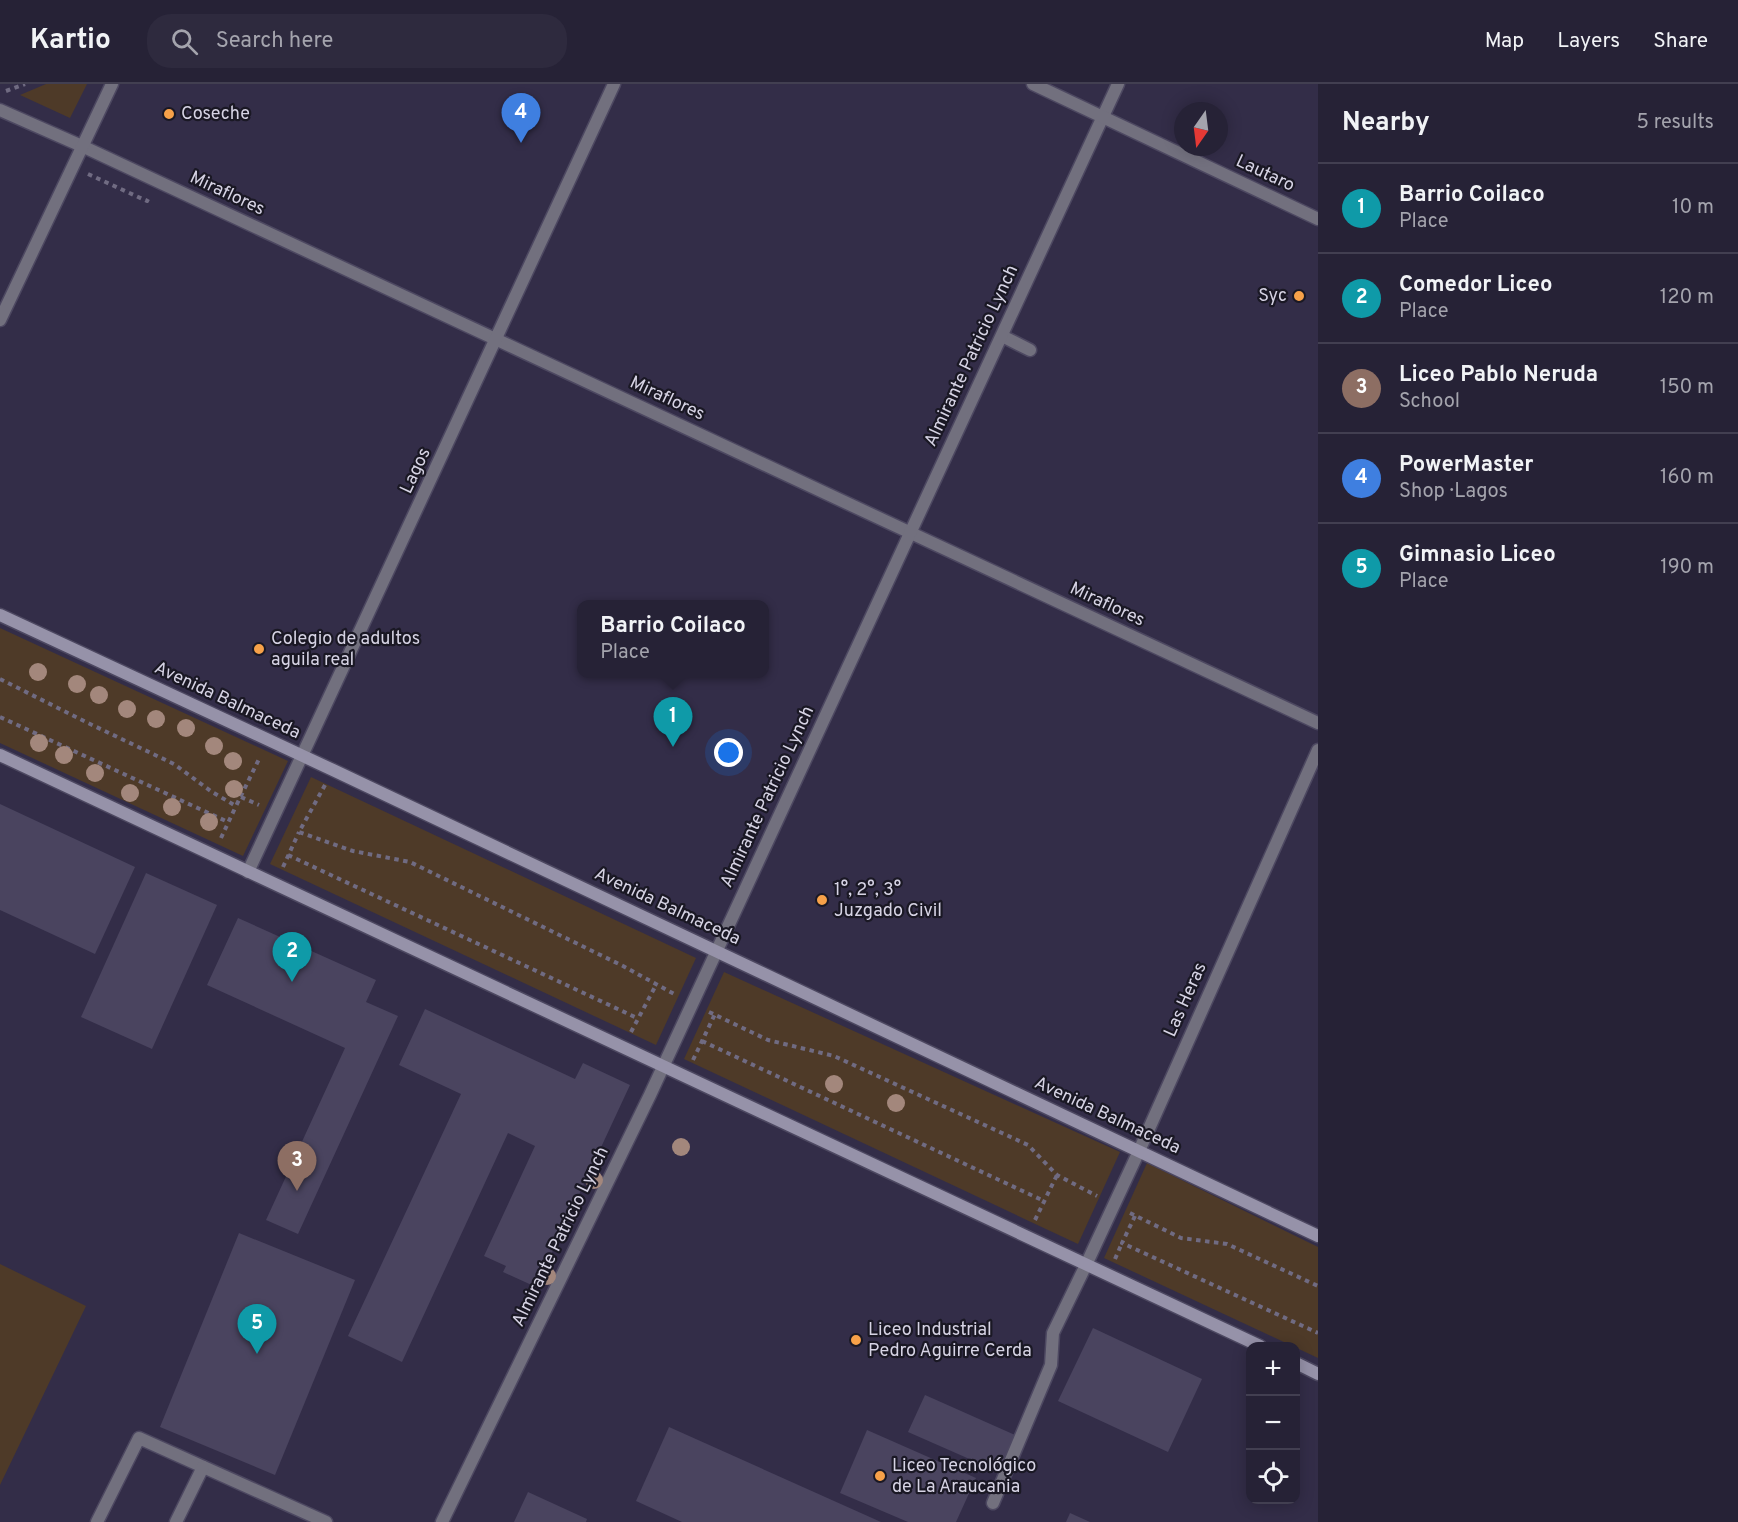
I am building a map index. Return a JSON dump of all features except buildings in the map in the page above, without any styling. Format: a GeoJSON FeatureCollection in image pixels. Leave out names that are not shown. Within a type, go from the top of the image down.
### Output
{"type":"FeatureCollection","features":[{"type":"Feature","properties":{"kind":"main road","name":"Avenida Balmaceda"},"geometry":{"type":"LineString","coordinates":[[0,615],[716,950],[1318,1236]]}},
{"type":"Feature","properties":{"kind":"main road"},"geometry":{"type":"LineString","coordinates":[[0,755],[1249,1342]]}},
{"type":"Feature","properties":{"kind":"main road"},"geometry":{"type":"LineString","coordinates":[[1300,1365],[1318,1374]]}},
{"type":"Feature","properties":{"kind":"street"},"geometry":{"type":"LineString","coordinates":[[0,320],[112,84]]}},
{"type":"Feature","properties":{"kind":"street","name":"Lagos"},"geometry":{"type":"LineString","coordinates":[[248,872],[304,756],[614,84]]}},
{"type":"Feature","properties":{"kind":"street","name":"Lautaro"},"geometry":{"type":"LineString","coordinates":[[1033,84],[1318,219]]}},
{"type":"Feature","properties":{"kind":"street","name":"Almirante Patricio Lynch"},"geometry":{"type":"LineString","coordinates":[[442,1522],[663,1067],[1118,84]]}},
{"type":"Feature","properties":{"kind":"street","name":"Miraflores"},"geometry":{"type":"LineString","coordinates":[[0,110],[497,339],[1318,723]]}},
{"type":"Feature","properties":{"kind":"street"},"geometry":{"type":"LineString","coordinates":[[1002,336],[1030,350]]}},
{"type":"Feature","properties":{"kind":"street","name":"Las Heras"},"geometry":{"type":"LineString","coordinates":[[993,1503],[1051,1365],[1053,1333],[1139,1151],[1318,750]]}},
{"type":"Feature","properties":{"kind":"street"},"geometry":{"type":"LineString","coordinates":[[97,1522],[139,1438],[326,1522]]}},
{"type":"Feature","properties":{"kind":"street"},"geometry":{"type":"LineString","coordinates":[[176,1522],[203,1467]]}},
{"type":"Feature","properties":{"kind":"path"},"geometry":{"type":"LineString","coordinates":[[12,89],[25,84]]}},
{"type":"Feature","properties":{"kind":"path"},"geometry":{"type":"LineString","coordinates":[[0,679],[174,764],[212,792],[236,806]]}},
{"type":"Feature","properties":{"kind":"path"},"geometry":{"type":"LineString","coordinates":[[0,717],[228,822],[268,739]]}},
{"type":"Feature","properties":{"kind":"path"},"geometry":{"type":"LineString","coordinates":[[274,884],[333,770]]}},
{"type":"Feature","properties":{"kind":"path"},"geometry":{"type":"LineString","coordinates":[[299,832],[353,851],[410,862],[613,961],[656,985],[623,1048]]}},
{"type":"Feature","properties":{"kind":"path"},"geometry":{"type":"LineString","coordinates":[[288,855],[637,1018]]}},
{"type":"Feature","properties":{"kind":"path"},"geometry":{"type":"LineString","coordinates":[[685,1077],[715,1014],[768,1040],[834,1056],[1028,1144],[1057,1174],[1099,1196]]}},
{"type":"Feature","properties":{"kind":"path"},"geometry":{"type":"LineString","coordinates":[[702,1041],[1044,1201]]}},
{"type":"Feature","properties":{"kind":"path"},"geometry":{"type":"LineString","coordinates":[[1027,1237],[1057,1174]]}},
{"type":"Feature","properties":{"kind":"path"},"geometry":{"type":"LineString","coordinates":[[1130,1213],[1181,1238],[1227,1244],[1318,1286]]}},
{"type":"Feature","properties":{"kind":"path"},"geometry":{"type":"LineString","coordinates":[[1135,1216],[1122,1243],[1318,1333]]}},
{"type":"Feature","properties":{"kind":"shaded area"},"geometry":{"type":"Polygon","coordinates":[[[46,84],[87,84],[70,118],[20,95],[46,84]]]}},
{"type":"Feature","properties":{"kind":"shaded area"},"geometry":{"type":"Polygon","coordinates":[[[0,628],[288,761],[243,856],[0,743],[0,628]]]}},
{"type":"Feature","properties":{"kind":"shaded area"},"geometry":{"type":"Polygon","coordinates":[[[311,777],[696,958],[656,1045],[270,864],[311,777]]]}},
{"type":"Feature","properties":{"kind":"shaded area"},"geometry":{"type":"Polygon","coordinates":[[[724,972],[1120,1152],[1078,1244],[684,1059],[724,972]]]}},
{"type":"Feature","properties":{"kind":"shaded area"},"geometry":{"type":"Polygon","coordinates":[[[1147,1163],[1318,1247],[1318,1358],[1300,1350],[1300,1342],[1284,1342],[1104,1258],[1147,1163]]]}},
{"type":"Feature","properties":{"kind":"shaded area"},"geometry":{"type":"Polygon","coordinates":[[[0,1264],[86,1306],[0,1485],[0,1264]]]}},
{"type":"Feature","properties":{"kind":"place","name":"Coseche"},"geometry":{"type":"Point","coordinates":[169,114]}},
{"type":"Feature","properties":{"kind":"place","name":"PowerMaster"},"geometry":{"type":"Point","coordinates":[521,143]}},
{"type":"Feature","properties":{"kind":"place","name":"Syc"},"geometry":{"type":"Point","coordinates":[1299,296]}},
{"type":"Feature","properties":{"kind":"place","name":"Colegio de adultos aguila real"},"geometry":{"type":"Point","coordinates":[259,649]}},
{"type":"Feature","properties":{"kind":"place","name":"Barrio Coilaco"},"geometry":{"type":"Point","coordinates":[673,747]}},
{"type":"Feature","properties":{"kind":"place","name":"1°, 2°, 3° Juzgado Civil"},"geometry":{"type":"Point","coordinates":[822,900]}},
{"type":"Feature","properties":{"kind":"place","name":"Comedor Liceo"},"geometry":{"type":"Point","coordinates":[292,982]}},
{"type":"Feature","properties":{"kind":"place","name":"Liceo Pablo Neruda"},"geometry":{"type":"Point","coordinates":[297,1191]}},
{"type":"Feature","properties":{"kind":"place","name":"Liceo Industrial Pedro Aguirre Cerda"},"geometry":{"type":"Point","coordinates":[856,1340]}},
{"type":"Feature","properties":{"kind":"place","name":"Gimnasio Liceo"},"geometry":{"type":"Point","coordinates":[257,1354]}},
{"type":"Feature","properties":{"kind":"place","name":"Liceo Tecnológico de La Araucania"},"geometry":{"type":"Point","coordinates":[880,1476]}}]}
